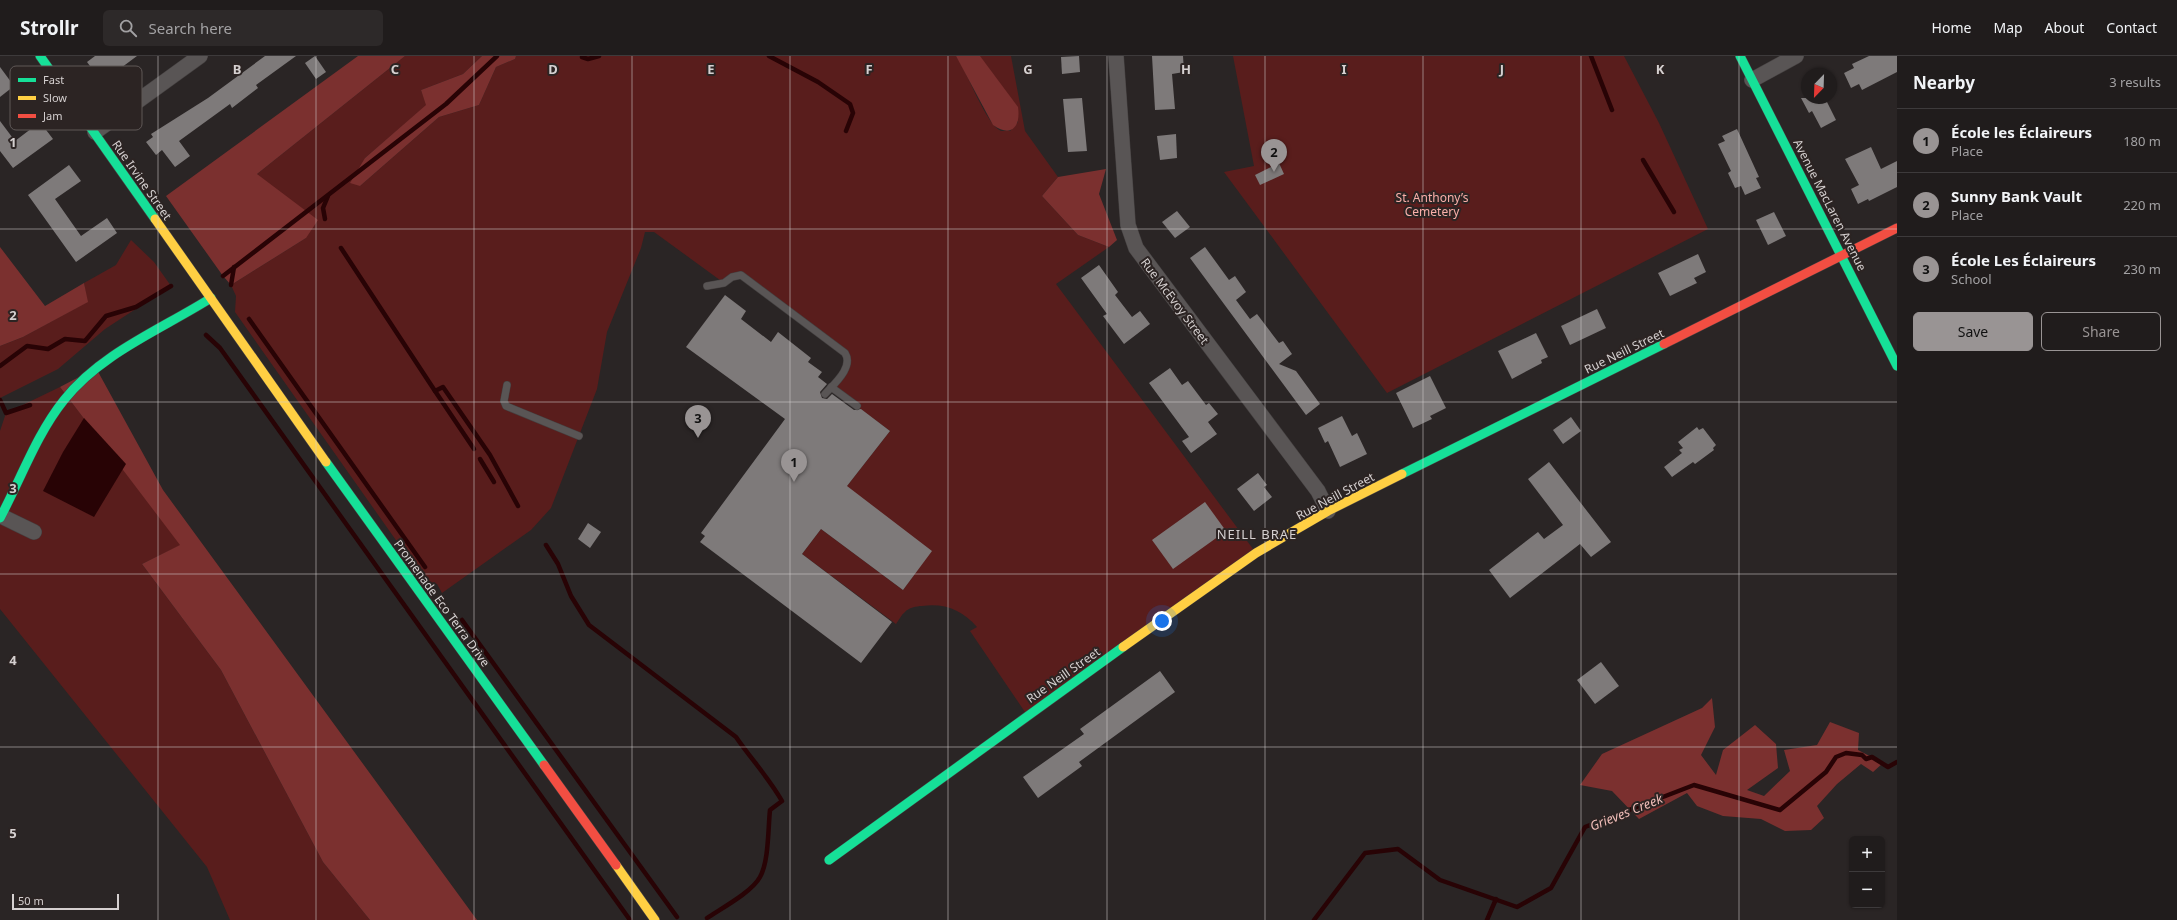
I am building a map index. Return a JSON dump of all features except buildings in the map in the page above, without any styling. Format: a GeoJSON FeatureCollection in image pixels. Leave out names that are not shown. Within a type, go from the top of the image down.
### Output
{"type":"FeatureCollection","features":[{"type":"Feature","properties":{"kind":"street","name":"Rue Irvine Street"},"geometry":{"type":"LineString","coordinates":[[40,56],[47,66]]}},
{"type":"Feature","properties":{"kind":"street"},"geometry":{"type":"LineString","coordinates":[[142,98],[200,56]]}},
{"type":"Feature","properties":{"kind":"street","name":"Rue McEvoy Street"},"geometry":{"type":"LineString","coordinates":[[1116,56],[1128,225],[1136,248],[1318,491],[1328,511]]}},
{"type":"Feature","properties":{"kind":"street","name":"Avenue MacLaren Avenue"},"geometry":{"type":"LineString","coordinates":[[1740,56],[1897,366]]}},
{"type":"Feature","properties":{"kind":"street"},"geometry":{"type":"LineString","coordinates":[[1752,80],[1796,56]]}},
{"type":"Feature","properties":{"kind":"street","name":"Rue Irvine Street"},"geometry":{"type":"LineString","coordinates":[[95,132],[211,298]]}},
{"type":"Feature","properties":{"kind":"street","name":"Rue Neill Street"},"geometry":{"type":"LineString","coordinates":[[829,860],[1017,722],[1256,553],[1328,511],[1897,228]]}},
{"type":"Feature","properties":{"kind":"street"},"geometry":{"type":"LineString","coordinates":[[34,532],[0,517],[44,431],[58,409],[75,387],[110,358],[185,316],[211,298]]}},
{"type":"Feature","properties":{"kind":"street","name":"Promenade Eco Terra Drive"},"geometry":{"type":"LineString","coordinates":[[211,298],[370,525],[428,603],[655,920]]}},
{"type":"Feature","properties":{"kind":"lane"},"geometry":{"type":"LineString","coordinates":[[707,286],[724,283],[732,277],[741,275],[845,353],[848,357],[845,370],[825,394]]}},
{"type":"Feature","properties":{"kind":"lane"},"geometry":{"type":"LineString","coordinates":[[507,384],[504,401],[506,406],[579,436]]}},
{"type":"Feature","properties":{"kind":"lane"},"geometry":{"type":"LineString","coordinates":[[831,387],[857,406]]}},
{"type":"Feature","properties":{"kind":"green space"},"geometry":{"type":"Polygon","coordinates":[[[405,56],[482,56],[463,74],[421,90],[427,105],[365,158],[360,186],[439,117],[479,105],[496,67],[515,59],[516,56],[956,56],[989,119],[995,127],[1001,131],[1010,131],[1018,122],[970,56],[1011,56],[1025,131],[1058,177],[1042,196],[1078,235],[1109,247],[1056,284],[1256,553],[1027,715],[970,631],[977,627],[965,616],[946,607],[930,605],[920,606],[906,611],[896,624],[802,554],[821,529],[903,590],[931,551],[843,491],[890,431],[831,387],[839,378],[847,357],[741,275],[724,283],[654,232],[645,232],[641,248],[607,332],[597,389],[551,508],[531,530],[442,593],[437,584],[427,581],[417,570],[235,312],[236,296],[231,285],[306,238],[257,174],[405,56]]]}},
{"type":"Feature","properties":{"kind":"green space","name":"St. Anthony’s Cemetery"},"geometry":{"type":"Polygon","coordinates":[[[1233,56],[1624,56],[1659,123],[1708,229],[1387,393],[1224,172],[1254,166],[1233,56]]]}},
{"type":"Feature","properties":{"kind":"green space"},"geometry":{"type":"Polygon","coordinates":[[[131,240],[154,262],[171,286],[105,329],[58,369],[0,398],[0,346],[23,337],[87,302],[84,283],[116,265],[131,240]]]}},
{"type":"Feature","properties":{"kind":"green space"},"geometry":{"type":"Polygon","coordinates":[[[60,387],[181,545],[142,564],[221,670],[323,862],[370,920],[230,920],[207,867],[0,609],[0,431],[6,413],[60,387]]]}},
{"type":"Feature","properties":{"kind":"shaded area"},"geometry":{"type":"Polygon","coordinates":[[[358,56],[405,56],[257,174],[318,220],[306,238],[231,285],[166,196],[358,56]]]}},
{"type":"Feature","properties":{"kind":"shaded area"},"geometry":{"type":"Polygon","coordinates":[[[482,56],[516,56],[515,59],[496,67],[479,105],[439,117],[360,186],[350,183],[365,158],[426,105],[421,90],[463,74],[482,56]]]}},
{"type":"Feature","properties":{"kind":"shaded area"},"geometry":{"type":"Polygon","coordinates":[[[956,56],[980,56],[1018,107],[1018,120],[1013,128],[1010,130],[1005,130],[999,129],[993,125],[956,56]]]}},
{"type":"Feature","properties":{"kind":"shaded area"},"geometry":{"type":"Polygon","coordinates":[[[1106,169],[1099,194],[1117,240],[1109,247],[1078,235],[1042,196],[1058,177],[1106,169]]]}},
{"type":"Feature","properties":{"kind":"shaded area"},"geometry":{"type":"Polygon","coordinates":[[[0,247],[45,306],[84,283],[88,302],[23,337],[0,346],[0,247]]]}},
{"type":"Feature","properties":{"kind":"shaded area"},"geometry":{"type":"Polygon","coordinates":[[[96,368],[163,490],[477,920],[370,920],[323,862],[221,670],[142,564],[180,545],[60,387],[96,368]]]}},
{"type":"Feature","properties":{"kind":"shaded area"},"geometry":{"type":"Polygon","coordinates":[[[84,418],[126,464],[94,517],[43,491],[63,452],[84,418]]]}},
{"type":"Feature","properties":{"kind":"shaded area"},"geometry":{"type":"Polygon","coordinates":[[[1712,698],[1715,727],[1701,755],[1716,775],[1723,750],[1755,725],[1776,744],[1778,768],[1747,790],[1764,796],[1790,771],[1784,750],[1817,745],[1830,722],[1859,733],[1858,750],[1883,763],[1873,772],[1861,764],[1837,784],[1817,806],[1824,818],[1811,830],[1785,831],[1761,819],[1723,816],[1697,806],[1687,793],[1639,819],[1612,791],[1580,785],[1602,754],[1702,708],[1712,698]]]}},
{"type":"Feature","properties":{"kind":"waterway"},"geometry":{"type":"LineString","coordinates":[[223,276],[446,104],[497,56]]}},
{"type":"Feature","properties":{"kind":"waterway"},"geometry":{"type":"LineString","coordinates":[[582,57],[588,59],[599,56]]}},
{"type":"Feature","properties":{"kind":"waterway"},"geometry":{"type":"LineString","coordinates":[[769,56],[818,82],[850,104],[853,113],[846,131]]}},
{"type":"Feature","properties":{"kind":"waterway"},"geometry":{"type":"LineString","coordinates":[[1591,56],[1612,110]]}},
{"type":"Feature","properties":{"kind":"waterway"},"geometry":{"type":"LineString","coordinates":[[1643,160],[1674,212]]}},
{"type":"Feature","properties":{"kind":"waterway"},"geometry":{"type":"LineString","coordinates":[[325,219],[323,208],[328,196]]}},
{"type":"Feature","properties":{"kind":"waterway"},"geometry":{"type":"LineString","coordinates":[[341,248],[435,391],[443,387],[490,455],[518,506]]}},
{"type":"Feature","properties":{"kind":"waterway"},"geometry":{"type":"LineString","coordinates":[[231,285],[234,267]]}},
{"type":"Feature","properties":{"kind":"waterway"},"geometry":{"type":"LineString","coordinates":[[0,366],[27,346],[48,349],[65,339],[85,341],[106,316],[136,307],[171,286]]}},
{"type":"Feature","properties":{"kind":"waterway"},"geometry":{"type":"LineString","coordinates":[[249,319],[425,567]]}},
{"type":"Feature","properties":{"kind":"waterway"},"geometry":{"type":"LineString","coordinates":[[206,335],[220,348],[630,920]]}},
{"type":"Feature","properties":{"kind":"waterway"},"geometry":{"type":"LineString","coordinates":[[435,391],[474,449]]}},
{"type":"Feature","properties":{"kind":"waterway"},"geometry":{"type":"LineString","coordinates":[[0,400],[6,413],[30,405]]}},
{"type":"Feature","properties":{"kind":"waterway"},"geometry":{"type":"LineString","coordinates":[[480,459],[494,482]]}},
{"type":"Feature","properties":{"kind":"waterway"},"geometry":{"type":"LineString","coordinates":[[546,545],[558,564],[571,596],[589,625],[736,737],[782,801],[770,810],[767,854],[760,877],[744,894],[707,918]]}},
{"type":"Feature","properties":{"kind":"waterway"},"geometry":{"type":"LineString","coordinates":[[462,620],[677,917]]}},
{"type":"Feature","properties":{"kind":"waterway","name":"Grieves Creek"},"geometry":{"type":"LineString","coordinates":[[1314,920],[1365,853],[1398,849],[1440,880],[1517,907],[1551,888],[1585,827],[1694,785],[1780,810],[1826,772],[1836,757],[1846,753],[1862,755],[1866,759],[1872,757],[1888,767],[1897,762]]}},
{"type":"Feature","properties":{"kind":"waterway"},"geometry":{"type":"LineString","coordinates":[[1487,920],[1496,899]]}},
{"type":"Feature","properties":{"kind":"traffic: fast"},"geometry":{"type":"LineString","coordinates":[[40,56],[47,66]]}},
{"type":"Feature","properties":{"kind":"traffic: fast"},"geometry":{"type":"LineString","coordinates":[[1740,56],[1897,366]]}},
{"type":"Feature","properties":{"kind":"traffic: fast"},"geometry":{"type":"LineString","coordinates":[[92,130],[155,219]]}},
{"type":"Feature","properties":{"kind":"traffic: fast"},"geometry":{"type":"LineString","coordinates":[[0,518],[45,428],[64,400],[79,383],[114,355],[211,298]]}},
{"type":"Feature","properties":{"kind":"traffic: fast"},"geometry":{"type":"LineString","coordinates":[[1402,474],[1664,344]]}},
{"type":"Feature","properties":{"kind":"traffic: fast"},"geometry":{"type":"LineString","coordinates":[[326,462],[544,765]]}},
{"type":"Feature","properties":{"kind":"traffic: fast"},"geometry":{"type":"LineString","coordinates":[[829,860],[1123,647]]}},
{"type":"Feature","properties":{"kind":"traffic: slow"},"geometry":{"type":"LineString","coordinates":[[155,219],[326,462]]}},
{"type":"Feature","properties":{"kind":"traffic: slow"},"geometry":{"type":"LineString","coordinates":[[1123,647],[1256,553],[1328,511],[1402,474]]}},
{"type":"Feature","properties":{"kind":"traffic: slow"},"geometry":{"type":"LineString","coordinates":[[616,865],[655,920]]}},
{"type":"Feature","properties":{"kind":"traffic: jam"},"geometry":{"type":"LineString","coordinates":[[1664,344],[1897,228]]}},
{"type":"Feature","properties":{"kind":"traffic: jam"},"geometry":{"type":"LineString","coordinates":[[544,765],[616,865]]}},
{"type":"Feature","properties":{"kind":"place","name":"Sunny Bank Vault"},"geometry":{"type":"Point","coordinates":[1274,172]}},
{"type":"Feature","properties":{"kind":"place","name":"École Les Éclaireurs"},"geometry":{"type":"Point","coordinates":[698,438]}},
{"type":"Feature","properties":{"kind":"place","name":"École les Éclaireurs"},"geometry":{"type":"Point","coordinates":[794,482]}},
{"type":"Feature","properties":{"kind":"district","name":"NEILL BRAE"},"geometry":{"type":"Point","coordinates":[1257,534]}}]}
